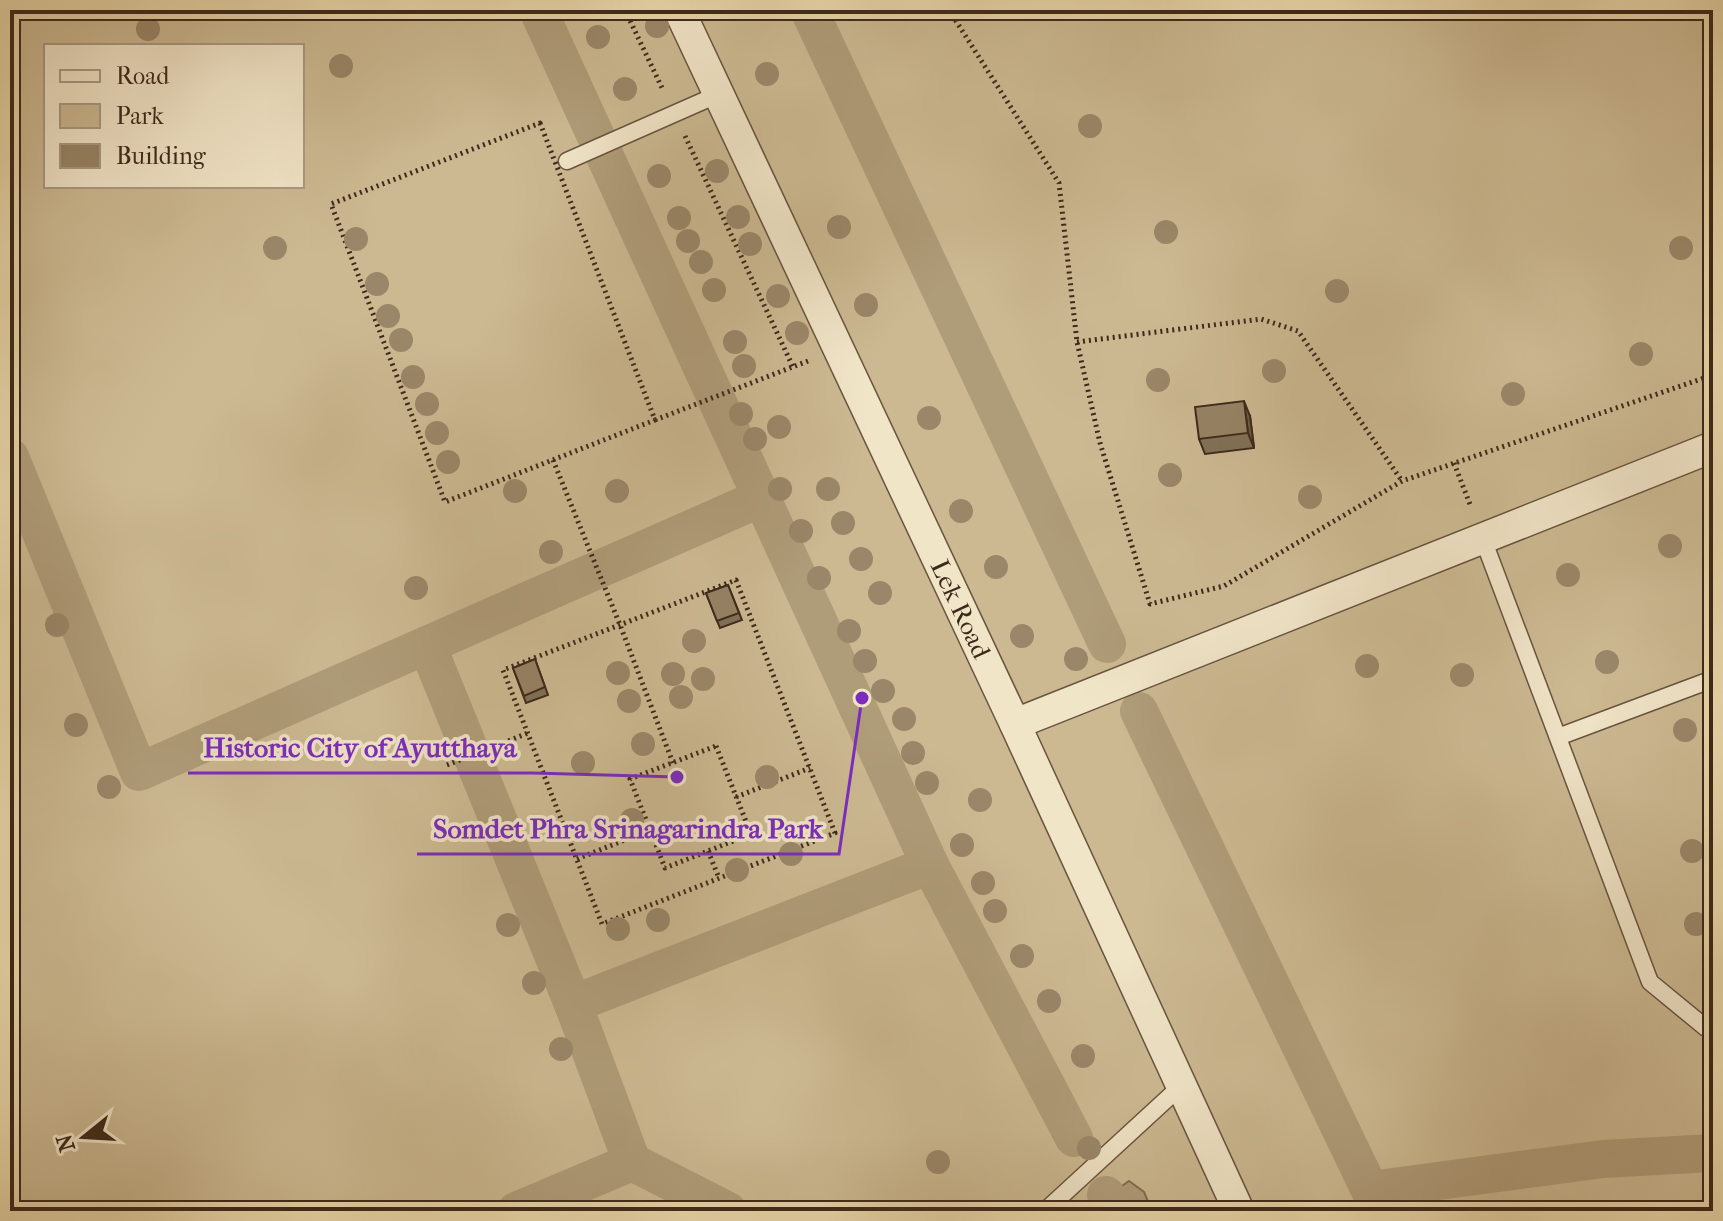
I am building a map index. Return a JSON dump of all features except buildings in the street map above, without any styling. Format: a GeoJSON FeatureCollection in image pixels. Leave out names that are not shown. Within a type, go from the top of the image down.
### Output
{"type":"FeatureCollection","features":[{"type":"Feature","properties":{"kind":"street","name":"Lek Road"},"geometry":{"type":"LineString","coordinates":[[679,10],[1015,724],[1239,1211]]}},
{"type":"Feature","properties":{"kind":"street"},"geometry":{"type":"LineString","coordinates":[[1015,724],[1713,447]]}},
{"type":"Feature","properties":{"kind":"lane"},"geometry":{"type":"LineString","coordinates":[[567,161],[719,94]]}},
{"type":"Feature","properties":{"kind":"lane"},"geometry":{"type":"LineString","coordinates":[[1483,539],[1650,982],[1706,1028],[1713,1028]]}},
{"type":"Feature","properties":{"kind":"lane"},"geometry":{"type":"LineString","coordinates":[[1558,737],[1713,679]]}},
{"type":"Feature","properties":{"kind":"lane"},"geometry":{"type":"LineString","coordinates":[[1045,1211],[1181,1086]]}},
{"type":"Feature","properties":{"kind":"path"},"geometry":{"type":"LineString","coordinates":[[625,10],[793,367]]}},
{"type":"Feature","properties":{"kind":"path"},"geometry":{"type":"LineString","coordinates":[[949,10],[1059,183],[1077,342],[1100,443],[1150,604],[1224,586],[1402,481],[1713,375]]}},
{"type":"Feature","properties":{"kind":"path"},"geometry":{"type":"LineString","coordinates":[[655,420],[540,123],[331,204],[445,502],[839,349]]}},
{"type":"Feature","properties":{"kind":"path"},"geometry":{"type":"LineString","coordinates":[[1077,342],[1261,319],[1298,331],[1402,481]]}},
{"type":"Feature","properties":{"kind":"path"},"geometry":{"type":"LineString","coordinates":[[553,460],[673,763]]}},
{"type":"Feature","properties":{"kind":"path"},"geometry":{"type":"LineString","coordinates":[[1454,463],[1483,539]]}},
{"type":"Feature","properties":{"kind":"path"},"geometry":{"type":"LineString","coordinates":[[736,580],[835,833],[602,924],[528,733],[503,670],[736,580]]}},
{"type":"Feature","properties":{"kind":"path"},"geometry":{"type":"LineString","coordinates":[[447,765],[528,733]]}},
{"type":"Feature","properties":{"kind":"path"},"geometry":{"type":"LineString","coordinates":[[716,746],[751,834],[665,868],[630,779],[673,763],[716,746]]}},
{"type":"Feature","properties":{"kind":"path"},"geometry":{"type":"LineString","coordinates":[[736,797],[810,768]]}},
{"type":"Feature","properties":{"kind":"path"},"geometry":{"type":"LineString","coordinates":[[577,859],[650,830]]}},
{"type":"Feature","properties":{"kind":"path"},"geometry":{"type":"LineString","coordinates":[[708,851],[719,878]]}},
{"type":"Feature","properties":{"kind":"green space"},"geometry":{"type":"Polygon","coordinates":[[[10,10],[1713,10],[1713,1211],[10,1211],[10,10]]]}},
{"type":"Feature","properties":{"kind":"shaded area"},"geometry":{"type":"Polygon","coordinates":[[[1129,1181],[1144,1192],[1152,1211],[1087,1211],[1129,1181]]]}},
{"type":"Feature","properties":{"kind":"waterway"},"geometry":{"type":"LineString","coordinates":[[538,10],[930,865],[1074,1138]]}},
{"type":"Feature","properties":{"kind":"waterway"},"geometry":{"type":"LineString","coordinates":[[809,10],[1107,644]]}},
{"type":"Feature","properties":{"kind":"waterway"},"geometry":{"type":"LineString","coordinates":[[10,457],[139,772],[427,645],[573,1004],[632,1162],[516,1211]]}},
{"type":"Feature","properties":{"kind":"waterway"},"geometry":{"type":"LineString","coordinates":[[427,645],[761,498]]}},
{"type":"Feature","properties":{"kind":"waterway"},"geometry":{"type":"LineString","coordinates":[[1139,711],[1380,1211]]}},
{"type":"Feature","properties":{"kind":"waterway"},"geometry":{"type":"LineString","coordinates":[[573,1004],[930,865]]}},
{"type":"Feature","properties":{"kind":"waterway"},"geometry":{"type":"LineString","coordinates":[[1370,1190],[1603,1159],[1713,1153]]}},
{"type":"Feature","properties":{"kind":"waterway"},"geometry":{"type":"LineString","coordinates":[[632,1162],[728,1211]]}},
{"type":"Feature","properties":{"kind":"waterway"},"geometry":{"type":"LineString","coordinates":[[1106,1195],[1113,1211]]}},
{"type":"Feature","properties":{"kind":"place","name":"Somdet Phra Srinagarindra Park"},"geometry":{"type":"Point","coordinates":[862,698]}},
{"type":"Feature","properties":{"kind":"place","name":"Historic City of Ayutthaya"},"geometry":{"type":"Point","coordinates":[677,777]}}]}
